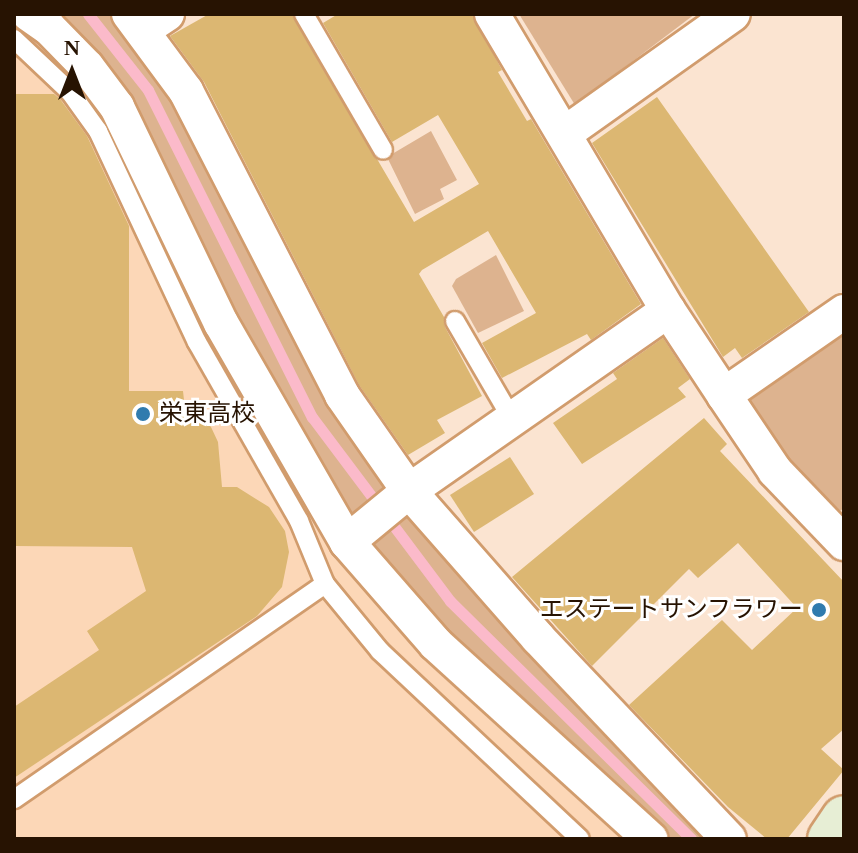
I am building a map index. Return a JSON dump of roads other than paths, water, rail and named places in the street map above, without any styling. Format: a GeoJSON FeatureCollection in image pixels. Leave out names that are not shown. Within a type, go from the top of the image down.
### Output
{"type":"FeatureCollection","features":[{"type":"Feature","properties":{"kind":"street"},"geometry":{"type":"LineString","coordinates":[[29,14],[49,28],[87,67],[117,107],[221,323],[347,542],[436,644],[650,839]]}},
{"type":"Feature","properties":{"kind":"street"},"geometry":{"type":"LineString","coordinates":[[492,14],[668,310],[724,395],[775,471],[844,543]]}},
{"type":"Feature","properties":{"kind":"street"},"geometry":{"type":"LineString","coordinates":[[564,134],[733,14]]}},
{"type":"Feature","properties":{"kind":"street"},"geometry":{"type":"LineString","coordinates":[[146,19],[201,118],[342,395],[400,499],[538,638],[729,839]]}},
{"type":"Feature","properties":{"kind":"street"},"geometry":{"type":"LineString","coordinates":[[347,542],[400,499],[668,310]]}},
{"type":"Feature","properties":{"kind":"street"},"geometry":{"type":"LineString","coordinates":[[724,395],[844,312]]}},
{"type":"Feature","properties":{"kind":"street"},"geometry":{"type":"LineString","coordinates":[[830,839],[844,818]]}},
{"type":"Feature","properties":{"kind":"lane"},"geometry":{"type":"LineString","coordinates":[[304,14],[383,150]]}},
{"type":"Feature","properties":{"kind":"lane"},"geometry":{"type":"LineString","coordinates":[[14,39],[70,92],[98,131],[197,342],[299,521],[321,575],[380,651],[580,839]]}},
{"type":"Feature","properties":{"kind":"lane"},"geometry":{"type":"LineString","coordinates":[[455,321],[512,419]]}},
{"type":"Feature","properties":{"kind":"lane"},"geometry":{"type":"LineString","coordinates":[[14,799],[321,575],[347,542]]}},
{"type":"Feature","properties":{"kind":"waterway"},"geometry":{"type":"LineString","coordinates":[[88,14],[148,90],[312,417],[450,601],[691,839]]}},
{"type":"Feature","properties":{"kind":"place","name":"栄東高校"},"geometry":{"type":"Point","coordinates":[143,414]}},
{"type":"Feature","properties":{"kind":"place","name":"エステートサンフラワー"},"geometry":{"type":"Point","coordinates":[819,610]}}]}
